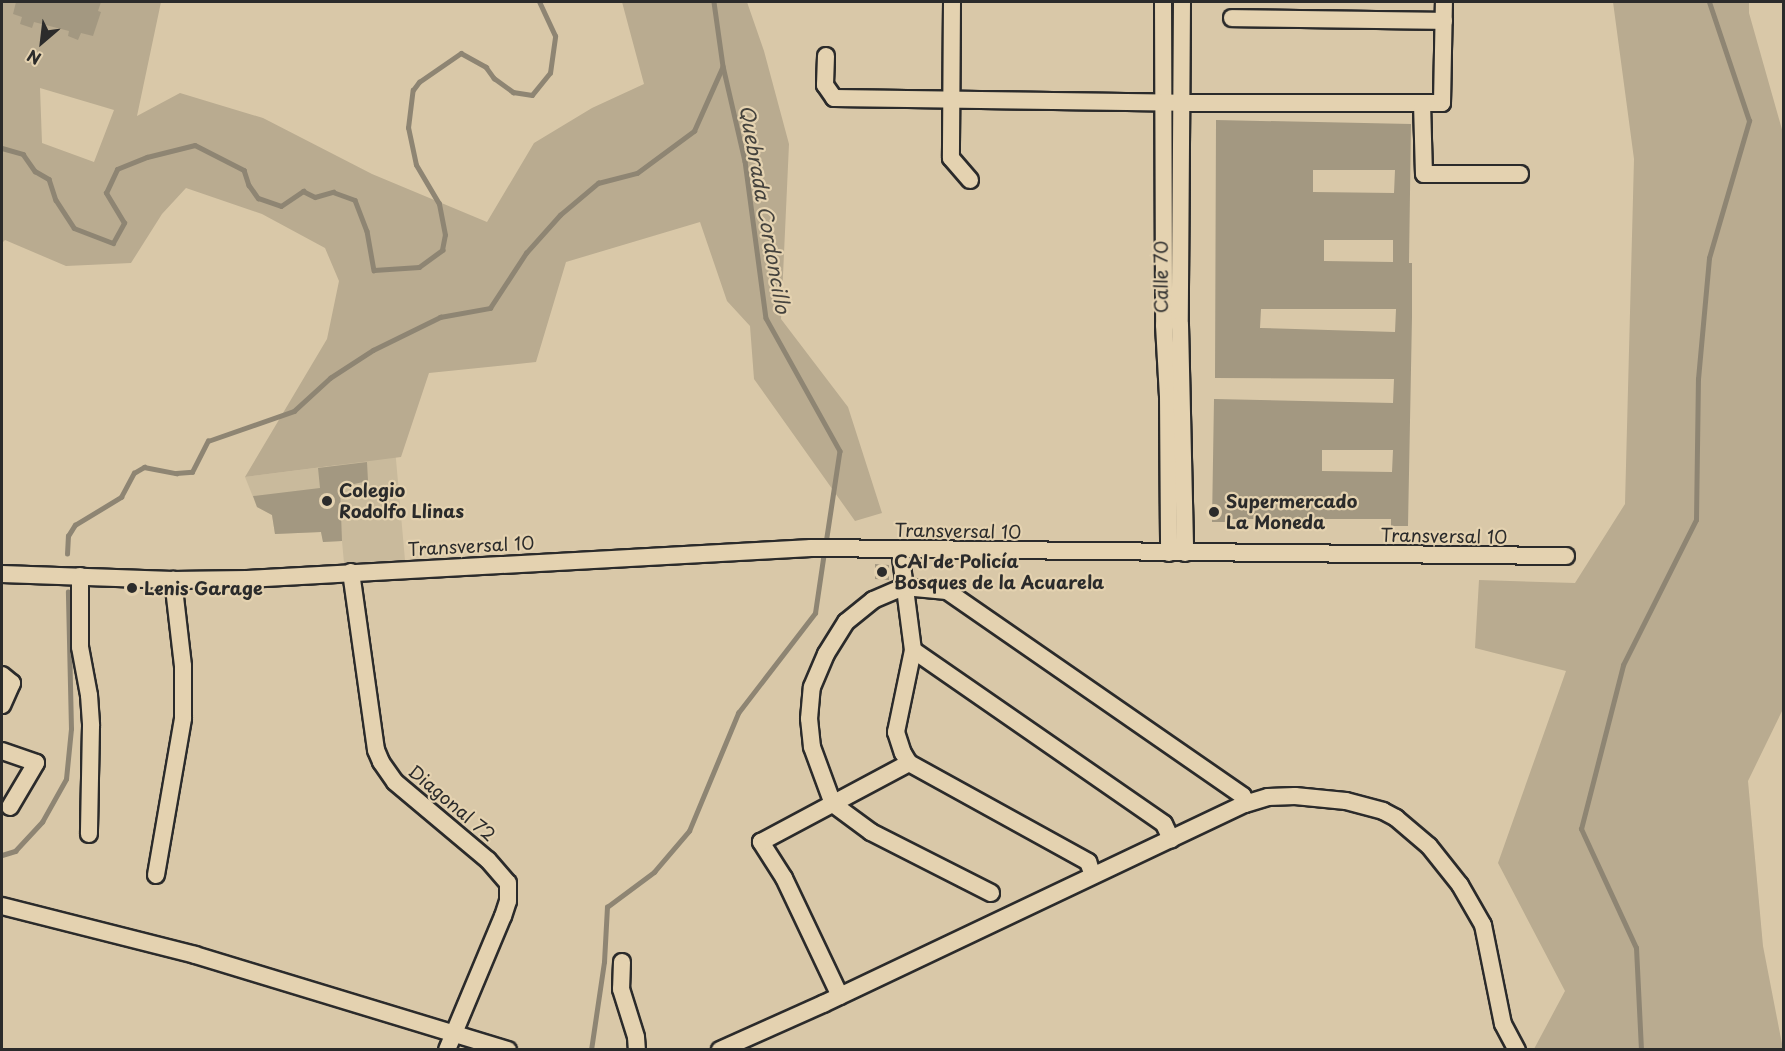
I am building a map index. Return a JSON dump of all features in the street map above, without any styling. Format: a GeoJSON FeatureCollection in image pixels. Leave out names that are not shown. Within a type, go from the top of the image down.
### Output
{"type":"FeatureCollection","features":[{"type":"Feature","properties":{"kind":"street"},"geometry":{"type":"LineString","coordinates":[[952,2],[951,158],[970,180]]}},
{"type":"Feature","properties":{"kind":"street","name":"Calle 70"},"geometry":{"type":"LineString","coordinates":[[1163,2],[1164,326],[1177,553]]}},
{"type":"Feature","properties":{"kind":"street","name":"Calle 70"},"geometry":{"type":"LineString","coordinates":[[1177,553],[1182,2]]}},
{"type":"Feature","properties":{"kind":"street"},"geometry":{"type":"LineString","coordinates":[[826,56],[825,85],[834,98],[1162,103],[1442,103],[1444,2]]}},
{"type":"Feature","properties":{"kind":"street"},"geometry":{"type":"LineString","coordinates":[[1232,18],[1444,21]]}},
{"type":"Feature","properties":{"kind":"street"},"geometry":{"type":"LineString","coordinates":[[1422,103],[1424,174],[1520,174]]}},
{"type":"Feature","properties":{"kind":"street","name":"Transversal 10"},"geometry":{"type":"LineString","coordinates":[[2,574],[173,580],[247,579],[811,548],[1566,556]]}},
{"type":"Feature","properties":{"kind":"street"},"geometry":{"type":"LineString","coordinates":[[900,550],[913,650],[896,732],[909,763],[1088,862],[1093,875]]}},
{"type":"Feature","properties":{"kind":"street","name":"Diagonal 72"},"geometry":{"type":"LineString","coordinates":[[351,572],[376,750],[381,762],[395,782],[488,860],[508,883],[508,901],[503,916],[449,1042]]}},
{"type":"Feature","properties":{"kind":"street"},"geometry":{"type":"LineString","coordinates":[[80,576],[80,647],[89,695],[91,726],[89,834]]}},
{"type":"Feature","properties":{"kind":"street"},"geometry":{"type":"LineString","coordinates":[[156,875],[183,718],[183,666],[173,580]]}},
{"type":"Feature","properties":{"kind":"street"},"geometry":{"type":"LineString","coordinates":[[991,893],[871,832],[833,804],[812,747],[809,719],[812,687],[826,654],[846,622],[873,600],[904,587],[947,591],[1243,796],[1245,804]]}},
{"type":"Feature","properties":{"kind":"street"},"geometry":{"type":"LineString","coordinates":[[913,650],[1164,824],[1171,839]]}},
{"type":"Feature","properties":{"kind":"street"},"geometry":{"type":"LineString","coordinates":[[2,705],[7,679]]}},
{"type":"Feature","properties":{"kind":"street"},"geometry":{"type":"LineString","coordinates":[[2,751],[36,763],[10,807]]}},
{"type":"Feature","properties":{"kind":"street"},"geometry":{"type":"LineString","coordinates":[[840,996],[784,878],[761,842],[909,763]]}},
{"type":"Feature","properties":{"kind":"street"},"geometry":{"type":"LineString","coordinates":[[720,1050],[840,996],[1245,804],[1268,797],[1346,801],[1383,811],[1414,832],[1446,866],[1478,916],[1489,947],[1492,977],[1503,1024],[1517,1050]]}},
{"type":"Feature","properties":{"kind":"street"},"geometry":{"type":"LineString","coordinates":[[2,906],[195,955],[449,1042],[508,1050]]}},
{"type":"Feature","properties":{"kind":"street"},"geometry":{"type":"LineString","coordinates":[[621,962],[621,989],[636,1037],[637,1050]]}},
{"type":"Feature","properties":{"kind":"shaded area"},"geometry":{"type":"Polygon","coordinates":[[[2,2],[161,2],[137,116],[180,93],[263,118],[372,174],[487,222],[534,143],[592,108],[644,84],[622,2],[747,2],[764,51],[789,144],[781,319],[848,407],[882,513],[855,521],[754,379],[750,326],[727,301],[700,222],[566,262],[536,362],[429,373],[401,457],[245,477],[327,339],[339,281],[325,248],[262,214],[186,188],[162,214],[131,263],[66,266],[5,240],[2,243],[2,2]],[[40,88],[42,143],[94,162],[114,110],[40,88]]]}},
{"type":"Feature","properties":{"kind":"shaded area"},"geometry":{"type":"Polygon","coordinates":[[[1613,2],[1749,2],[1749,13],[1783,133],[1783,709],[1748,781],[1763,946],[1783,1049],[1534,1049],[1565,991],[1498,863],[1566,671],[1475,648],[1479,580],[1575,583],[1625,504],[1634,159],[1613,2]]]}},
{"type":"Feature","properties":{"kind":"shaded area","name":"Colegio Rodolfo Llinas"},"geometry":{"type":"Polygon","coordinates":[[[394,437],[405,560],[344,563],[342,541],[323,542],[321,532],[275,534],[272,515],[257,507],[245,477],[339,465],[394,437]]]}},
{"type":"Feature","properties":{"kind":"building"},"geometry":{"type":"Polygon","coordinates":[[[16,2],[101,2],[98,11],[101,12],[93,36],[81,33],[78,40],[68,36],[69,31],[34,22],[32,28],[20,24],[22,17],[13,14],[16,2]]]}},
{"type":"Feature","properties":{"kind":"building"},"geometry":{"type":"Polygon","coordinates":[[[1216,120],[1411,124],[1409,263],[1412,263],[1412,317],[1408,526],[1391,526],[1391,519],[1228,519],[1228,522],[1212,522],[1214,399],[1393,403],[1394,379],[1215,378],[1216,120]],[[1313,170],[1313,192],[1394,193],[1395,170],[1313,170]],[[1324,240],[1324,261],[1393,262],[1393,240],[1324,240]],[[1261,309],[1260,328],[1395,332],[1396,309],[1261,309]],[[1322,450],[1322,471],[1392,472],[1393,450],[1322,450]]]}},
{"type":"Feature","properties":{"kind":"building","name":"Colegio Rodolfo Llinas"},"geometry":{"type":"Polygon","coordinates":[[[367,462],[368,481],[340,487],[342,541],[323,542],[321,532],[275,534],[272,515],[257,507],[253,496],[320,488],[318,468],[367,462]]]}},
{"type":"Feature","properties":{"kind":"building","name":"CAI de Policía Bosques de la Acuarela"},"geometry":{"type":"Polygon","coordinates":[[[875,564],[889,565],[889,580],[875,579],[875,564]]]}},
{"type":"Feature","properties":{"kind":"waterway"},"geometry":{"type":"LineString","coordinates":[[2,148],[23,154],[35,171],[49,179],[56,200],[74,228],[113,243],[124,223],[106,193],[117,169],[147,157],[195,145],[244,170],[249,185],[258,198],[281,206],[303,191],[315,197],[333,192],[355,200],[367,231],[374,270],[419,267],[442,250],[445,235],[439,204],[416,165],[408,128],[413,90],[419,82],[461,53],[486,67],[494,78],[513,92],[532,95],[550,73],[555,36],[539,2]]}},
{"type":"Feature","properties":{"kind":"waterway","name":"Quebrada Cordoncillo"},"geometry":{"type":"LineString","coordinates":[[714,2],[723,66],[745,161],[766,318],[840,451],[826,544]]}},
{"type":"Feature","properties":{"kind":"waterway"},"geometry":{"type":"LineString","coordinates":[[1641,1050],[1636,948],[1581,829],[1623,665],[1696,520],[1698,379],[1709,258],[1749,121],[1709,2]]}},
{"type":"Feature","properties":{"kind":"waterway"},"geometry":{"type":"LineString","coordinates":[[67,554],[68,536],[75,525],[121,497],[134,473],[144,467],[176,473],[192,472],[208,441],[294,411],[330,378],[373,350],[440,317],[490,308],[526,253],[560,215],[598,183],[637,173],[694,131],[722,68]]}},
{"type":"Feature","properties":{"kind":"waterway","name":"Quebrada Cordoncillo"},"geometry":{"type":"LineString","coordinates":[[591,1050],[604,962],[607,907],[654,872],[689,831],[738,713],[815,613],[824,552]]}},
{"type":"Feature","properties":{"kind":"waterway"},"geometry":{"type":"LineString","coordinates":[[2,855],[15,851],[42,822],[66,779],[71,729],[68,592]]}},
{"type":"Feature","properties":{"kind":"place","name":"Colegio Rodolfo Llinas"},"geometry":{"type":"Point","coordinates":[327,501]}},
{"type":"Feature","properties":{"kind":"place","name":"Supermercado La Moneda"},"geometry":{"type":"Point","coordinates":[1214,512]}},
{"type":"Feature","properties":{"kind":"place","name":"CAI de Policía Bosques de la Acuarela"},"geometry":{"type":"Point","coordinates":[882,572]}},
{"type":"Feature","properties":{"kind":"place","name":"Lenis Garage"},"geometry":{"type":"Point","coordinates":[132,588]}}]}
